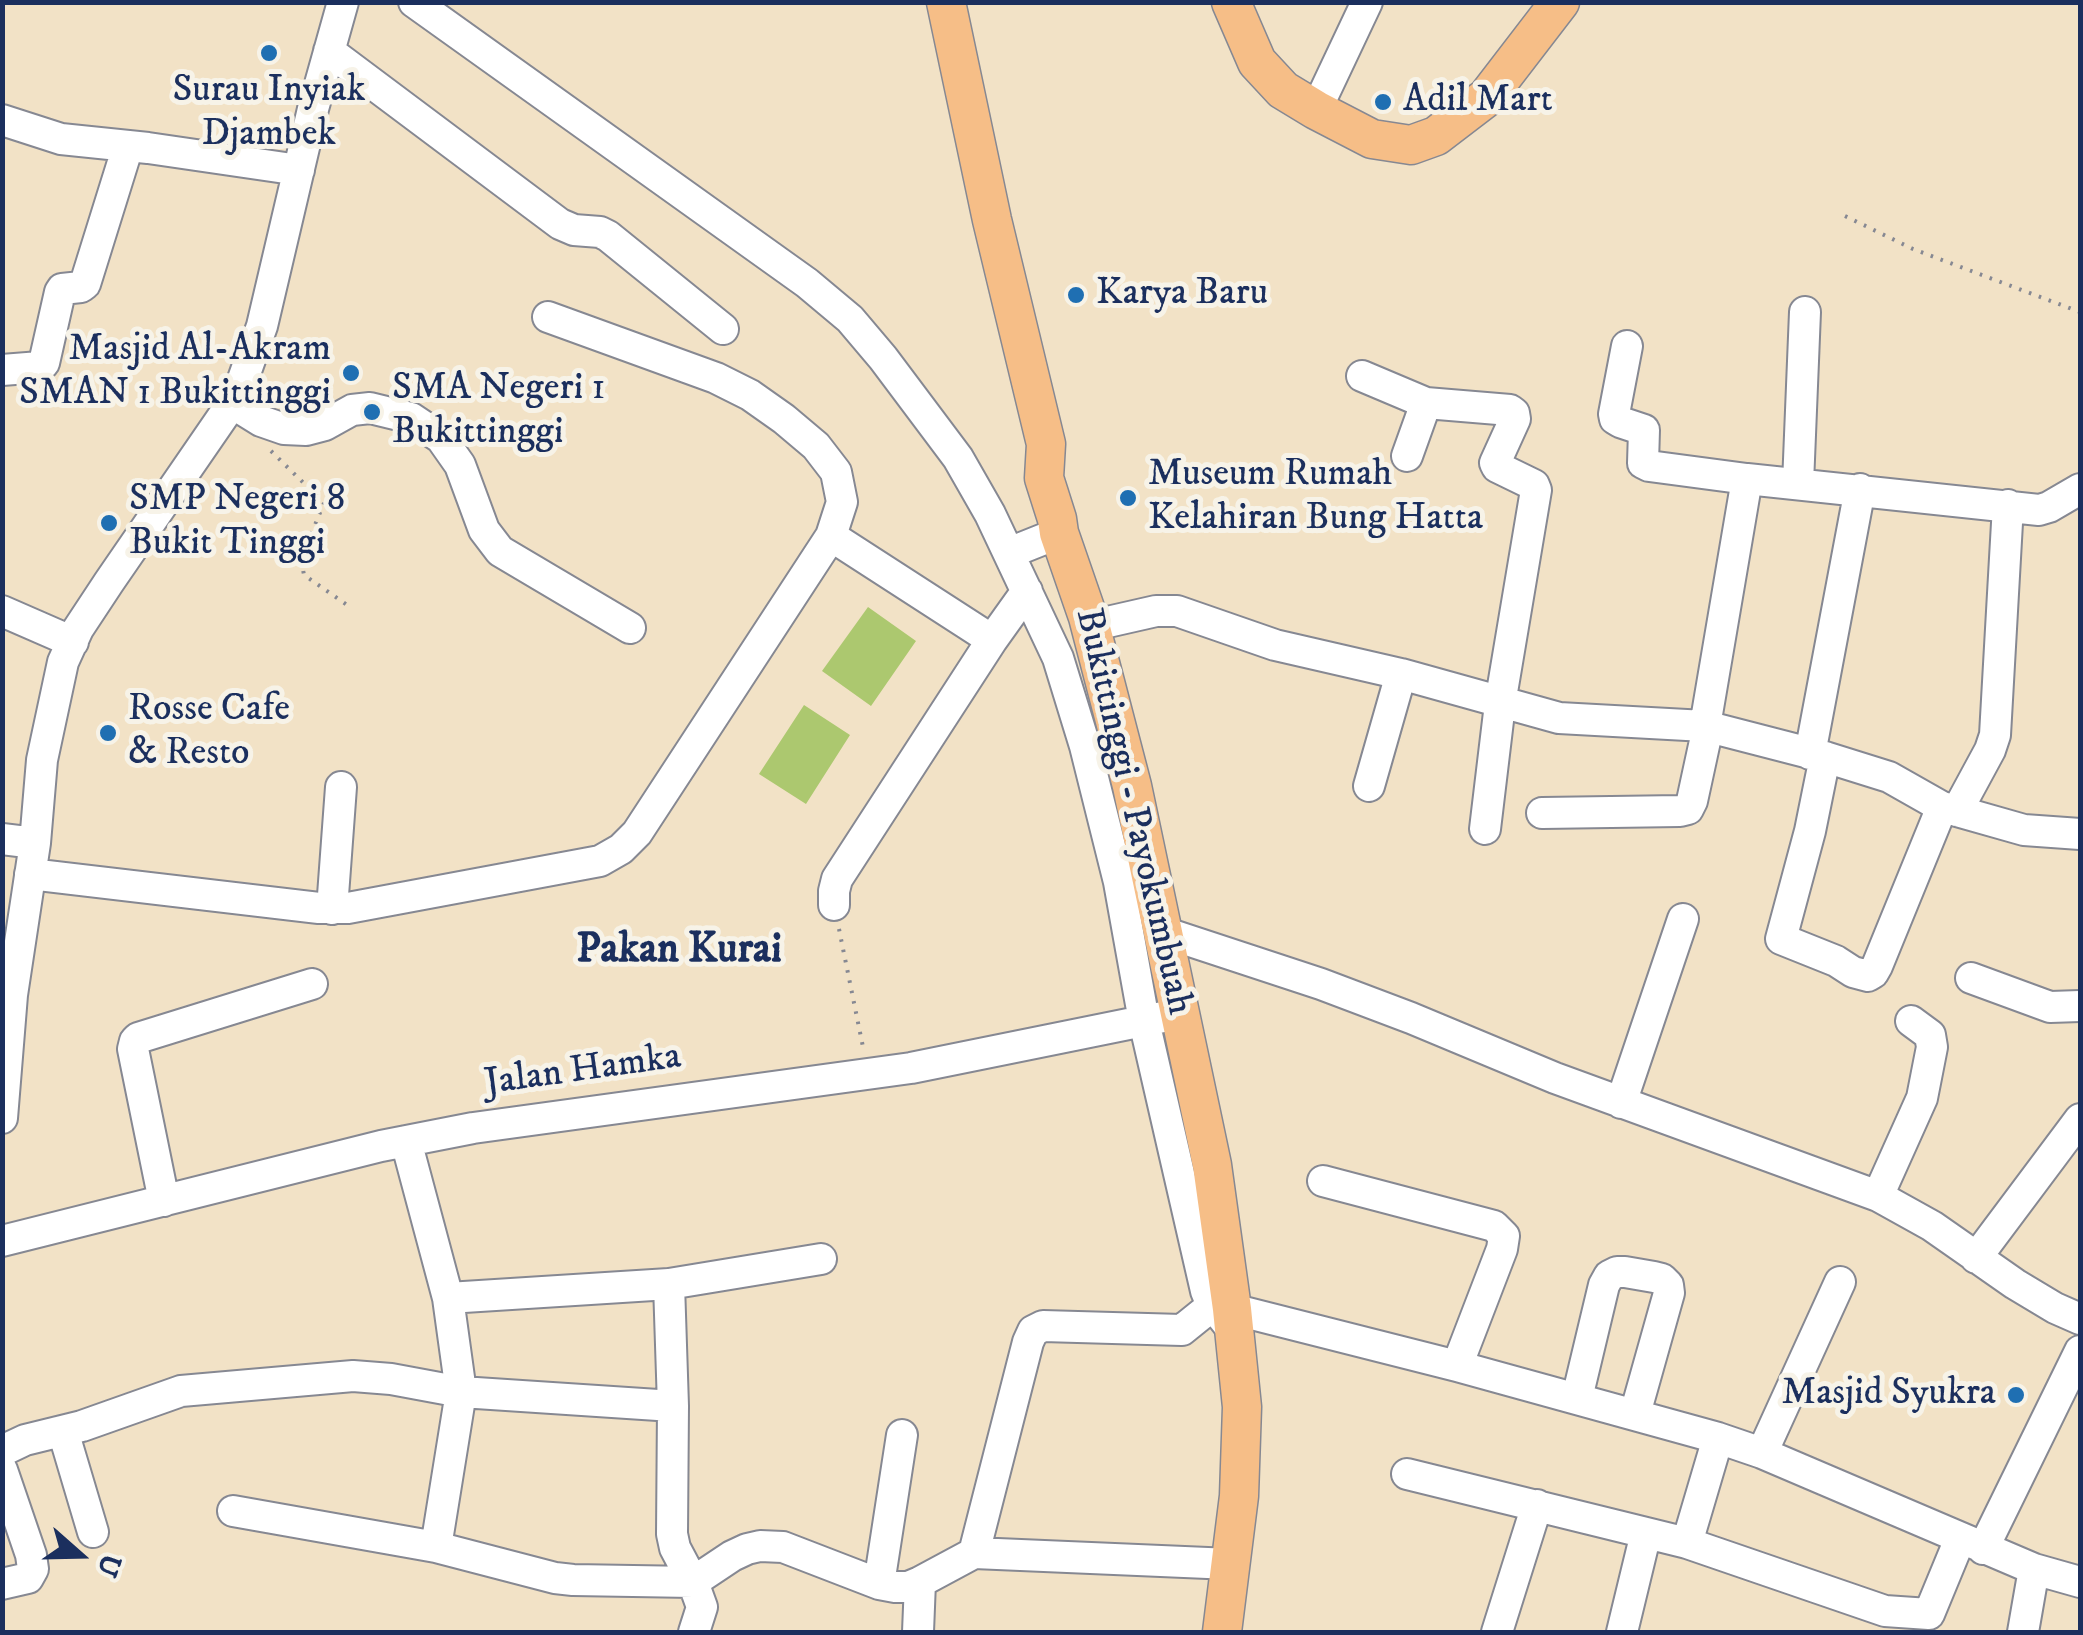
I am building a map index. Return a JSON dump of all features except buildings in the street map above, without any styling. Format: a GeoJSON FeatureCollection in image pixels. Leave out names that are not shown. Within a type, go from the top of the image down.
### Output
{"type":"FeatureCollection","features":[{"type":"Feature","properties":{"kind":"main road"},"geometry":{"type":"LineString","coordinates":[[922,2],[1029,445],[1044,478]]}},
{"type":"Feature","properties":{"kind":"main road","name":"Bukittinggi - Payokumbuah"},"geometry":{"type":"LineString","coordinates":[[946,2],[996,239],[1046,444],[1044,478],[1089,621],[1132,786],[1212,1165],[1226,1315],[1242,1407],[1239,1496],[1222,1632]]}},
{"type":"Feature","properties":{"kind":"main road"},"geometry":{"type":"LineString","coordinates":[[1231,2],[1256,62],[1283,90],[1372,139],[1411,145],[1436,136],[1488,97],[1560,2]]}},
{"type":"Feature","properties":{"kind":"street"},"geometry":{"type":"LineString","coordinates":[[2,1118],[12,995],[35,843],[42,760],[63,662],[109,582],[232,402],[251,360],[343,2]]}},
{"type":"Feature","properties":{"kind":"street"},"geometry":{"type":"LineString","coordinates":[[414,2],[807,283],[850,319],[958,458],[1009,553],[1058,658],[1119,882],[1144,1021],[1188,1220],[1206,1290],[1226,1315]]}},
{"type":"Feature","properties":{"kind":"street"},"geometry":{"type":"LineString","coordinates":[[1316,110],[1368,2]]}},
{"type":"Feature","properties":{"kind":"street"},"geometry":{"type":"LineString","coordinates":[[329,51],[560,224],[608,236],[722,328]]}},
{"type":"Feature","properties":{"kind":"street"},"geometry":{"type":"LineString","coordinates":[[2,120],[60,139],[299,170]]}},
{"type":"Feature","properties":{"kind":"street"},"geometry":{"type":"LineString","coordinates":[[24,368],[46,357],[62,289],[82,287],[86,280],[128,146]]}},
{"type":"Feature","properties":{"kind":"street"},"geometry":{"type":"LineString","coordinates":[[1798,484],[1805,312]]}},
{"type":"Feature","properties":{"kind":"street"},"geometry":{"type":"LineString","coordinates":[[30,874],[348,908],[600,861],[637,834],[831,536],[842,502],[836,472],[816,446],[750,395],[716,378],[548,317]]}},
{"type":"Feature","properties":{"kind":"street"},"geometry":{"type":"LineString","coordinates":[[1627,346],[1615,420],[1644,430],[1643,463],[1649,466],[2039,510],[2080,488]]}},
{"type":"Feature","properties":{"kind":"street"},"geometry":{"type":"LineString","coordinates":[[1362,376],[1426,403],[1510,410],[1515,419],[1496,466],[1534,485],[1536,490],[1500,704],[1485,830]]}},
{"type":"Feature","properties":{"kind":"street"},"geometry":{"type":"LineString","coordinates":[[232,402],[261,421],[306,430],[352,410],[370,408],[410,418],[441,438],[460,465],[484,530],[500,551],[630,628]]}},
{"type":"Feature","properties":{"kind":"street"},"geometry":{"type":"LineString","coordinates":[[1407,456],[1426,403]]}},
{"type":"Feature","properties":{"kind":"street"},"geometry":{"type":"LineString","coordinates":[[1542,812],[1688,809],[1706,727],[1747,479]]}},
{"type":"Feature","properties":{"kind":"street"},"geometry":{"type":"LineString","coordinates":[[1860,490],[1810,831],[1782,939],[1868,976],[1877,966],[1949,809],[1990,750],[1997,722],[2008,506]]}},
{"type":"Feature","properties":{"kind":"street"},"geometry":{"type":"LineString","coordinates":[[1009,553],[1059,533]]}},
{"type":"Feature","properties":{"kind":"street"},"geometry":{"type":"LineString","coordinates":[[831,536],[992,640]]}},
{"type":"Feature","properties":{"kind":"street"},"geometry":{"type":"LineString","coordinates":[[834,905],[837,878],[1028,591]]}},
{"type":"Feature","properties":{"kind":"street"},"geometry":{"type":"LineString","coordinates":[[1044,628],[1156,610],[1177,611],[1275,645],[1572,720],[1706,727],[1889,777],[1949,809],[2024,830],[2080,834]]}},
{"type":"Feature","properties":{"kind":"street"},"geometry":{"type":"LineString","coordinates":[[2,611],[72,642]]}},
{"type":"Feature","properties":{"kind":"street"},"geometry":{"type":"LineString","coordinates":[[1369,786],[1401,674]]}},
{"type":"Feature","properties":{"kind":"street"},"geometry":{"type":"LineString","coordinates":[[332,909],[341,787]]}},
{"type":"Feature","properties":{"kind":"street"},"geometry":{"type":"LineString","coordinates":[[2,839],[35,843]]}},
{"type":"Feature","properties":{"kind":"street"},"geometry":{"type":"LineString","coordinates":[[1621,1102],[1683,919]]}},
{"type":"Feature","properties":{"kind":"street"},"geometry":{"type":"LineString","coordinates":[[1162,932],[1339,991],[1621,1102],[1878,1196],[1932,1226],[2014,1284],[2080,1318]]}},
{"type":"Feature","properties":{"kind":"street"},"geometry":{"type":"LineString","coordinates":[[1971,978],[2050,1007],[2080,1006]]}},
{"type":"Feature","properties":{"kind":"street"},"geometry":{"type":"LineString","coordinates":[[164,1201],[133,1049],[135,1041],[312,984]]}},
{"type":"Feature","properties":{"kind":"street","name":"Jalan Hamka"},"geometry":{"type":"LineString","coordinates":[[2,1241],[473,1128],[912,1068],[1180,1014]]}},
{"type":"Feature","properties":{"kind":"street"},"geometry":{"type":"LineString","coordinates":[[1878,1196],[1922,1098],[1932,1047],[1930,1035],[1911,1021]]}},
{"type":"Feature","properties":{"kind":"street"},"geometry":{"type":"LineString","coordinates":[[1976,1258],[2080,1119]]}},
{"type":"Feature","properties":{"kind":"street"},"geometry":{"type":"LineString","coordinates":[[406,1141],[448,1298],[461,1392],[436,1547]]}},
{"type":"Feature","properties":{"kind":"street"},"geometry":{"type":"LineString","coordinates":[[1323,1182],[1494,1226],[1504,1236],[1457,1366]]}},
{"type":"Feature","properties":{"kind":"street"},"geometry":{"type":"LineString","coordinates":[[448,1298],[668,1284],[821,1259]]}},
{"type":"Feature","properties":{"kind":"street"},"geometry":{"type":"LineString","coordinates":[[1576,1398],[1609,1276],[1625,1272],[1654,1277],[1668,1285],[1669,1293],[1635,1414]]}},
{"type":"Feature","properties":{"kind":"street"},"geometry":{"type":"LineString","coordinates":[[1762,1452],[1840,1282]]}},
{"type":"Feature","properties":{"kind":"street"},"geometry":{"type":"LineString","coordinates":[[668,1284],[673,1406],[672,1534],[702,1612],[694,1632]]}},
{"type":"Feature","properties":{"kind":"street"},"geometry":{"type":"LineString","coordinates":[[974,1553],[1033,1331],[1043,1326],[1182,1330],[1226,1315],[1457,1366],[1718,1438],[1762,1452],[2034,1569],[2080,1582]]}},
{"type":"Feature","properties":{"kind":"street"},"geometry":{"type":"LineString","coordinates":[[1406,1474],[1687,1543],[1885,1611],[1929,1614],[2080,1351]]}},
{"type":"Feature","properties":{"kind":"street"},"geometry":{"type":"LineString","coordinates":[[2,1451],[24,1440],[63,1431],[181,1391],[353,1376],[461,1392],[673,1406]]}},
{"type":"Feature","properties":{"kind":"street"},"geometry":{"type":"LineString","coordinates":[[63,1431],[94,1532]]}},
{"type":"Feature","properties":{"kind":"street"},"geometry":{"type":"LineString","coordinates":[[879,1584],[902,1435]]}},
{"type":"Feature","properties":{"kind":"street"},"geometry":{"type":"LineString","coordinates":[[1687,1543],[1718,1438]]}},
{"type":"Feature","properties":{"kind":"street"},"geometry":{"type":"LineString","coordinates":[[2,1470],[33,1568],[28,1578],[2,1584]]}},
{"type":"Feature","properties":{"kind":"street"},"geometry":{"type":"LineString","coordinates":[[1497,1632],[1537,1505]]}},
{"type":"Feature","properties":{"kind":"street"},"geometry":{"type":"LineString","coordinates":[[233,1511],[436,1547],[573,1580],[693,1582],[747,1549],[783,1546],[879,1584],[908,1587],[974,1553],[1231,1564]]}},
{"type":"Feature","properties":{"kind":"street"},"geometry":{"type":"LineString","coordinates":[[1622,1632],[1646,1533]]}},
{"type":"Feature","properties":{"kind":"street"},"geometry":{"type":"LineString","coordinates":[[2023,1632],[2034,1569]]}},
{"type":"Feature","properties":{"kind":"street"},"geometry":{"type":"LineString","coordinates":[[918,1632],[920,1582]]}},
{"type":"Feature","properties":{"kind":"path"},"geometry":{"type":"LineString","coordinates":[[1844,216],[1912,249],[2080,312]]}},
{"type":"Feature","properties":{"kind":"path"},"geometry":{"type":"LineString","coordinates":[[269,449],[324,504],[301,559],[304,575],[350,606]]}},
{"type":"Feature","properties":{"kind":"path"},"geometry":{"type":"LineString","coordinates":[[834,905],[868,1074]]}},
{"type":"Feature","properties":{"kind":"green space"},"geometry":{"type":"Polygon","coordinates":[[[868,607],[916,641],[871,706],[822,671],[868,607]]]}},
{"type":"Feature","properties":{"kind":"green space"},"geometry":{"type":"Polygon","coordinates":[[[804,705],[850,735],[806,804],[759,774],[804,705]]]}},
{"type":"Feature","properties":{"kind":"place","name":"Surau Inyiak Djambek"},"geometry":{"type":"Point","coordinates":[269,53]}},
{"type":"Feature","properties":{"kind":"place","name":"Adil Mart"},"geometry":{"type":"Point","coordinates":[1383,102]}},
{"type":"Feature","properties":{"kind":"place","name":"Karya Baru"},"geometry":{"type":"Point","coordinates":[1076,295]}},
{"type":"Feature","properties":{"kind":"place","name":"Masjid Al-Akram SMAN 1 Bukittinggi"},"geometry":{"type":"Point","coordinates":[351,373]}},
{"type":"Feature","properties":{"kind":"place","name":"SMA Negeri 1 Bukittinggi"},"geometry":{"type":"Point","coordinates":[372,412]}},
{"type":"Feature","properties":{"kind":"place","name":"Museum Rumah Kelahiran Bung Hatta"},"geometry":{"type":"Point","coordinates":[1128,498]}},
{"type":"Feature","properties":{"kind":"place","name":"SMP Negeri 8 Bukit Tinggi"},"geometry":{"type":"Point","coordinates":[109,523]}},
{"type":"Feature","properties":{"kind":"place","name":"Rosse Cafe & Resto"},"geometry":{"type":"Point","coordinates":[108,733]}},
{"type":"Feature","properties":{"kind":"place","name":"Masjid Syukra"},"geometry":{"type":"Point","coordinates":[2016,1395]}},
{"type":"Feature","properties":{"kind":"district","name":"Pakan Kurai"},"geometry":{"type":"Point","coordinates":[679,952]}}]}
